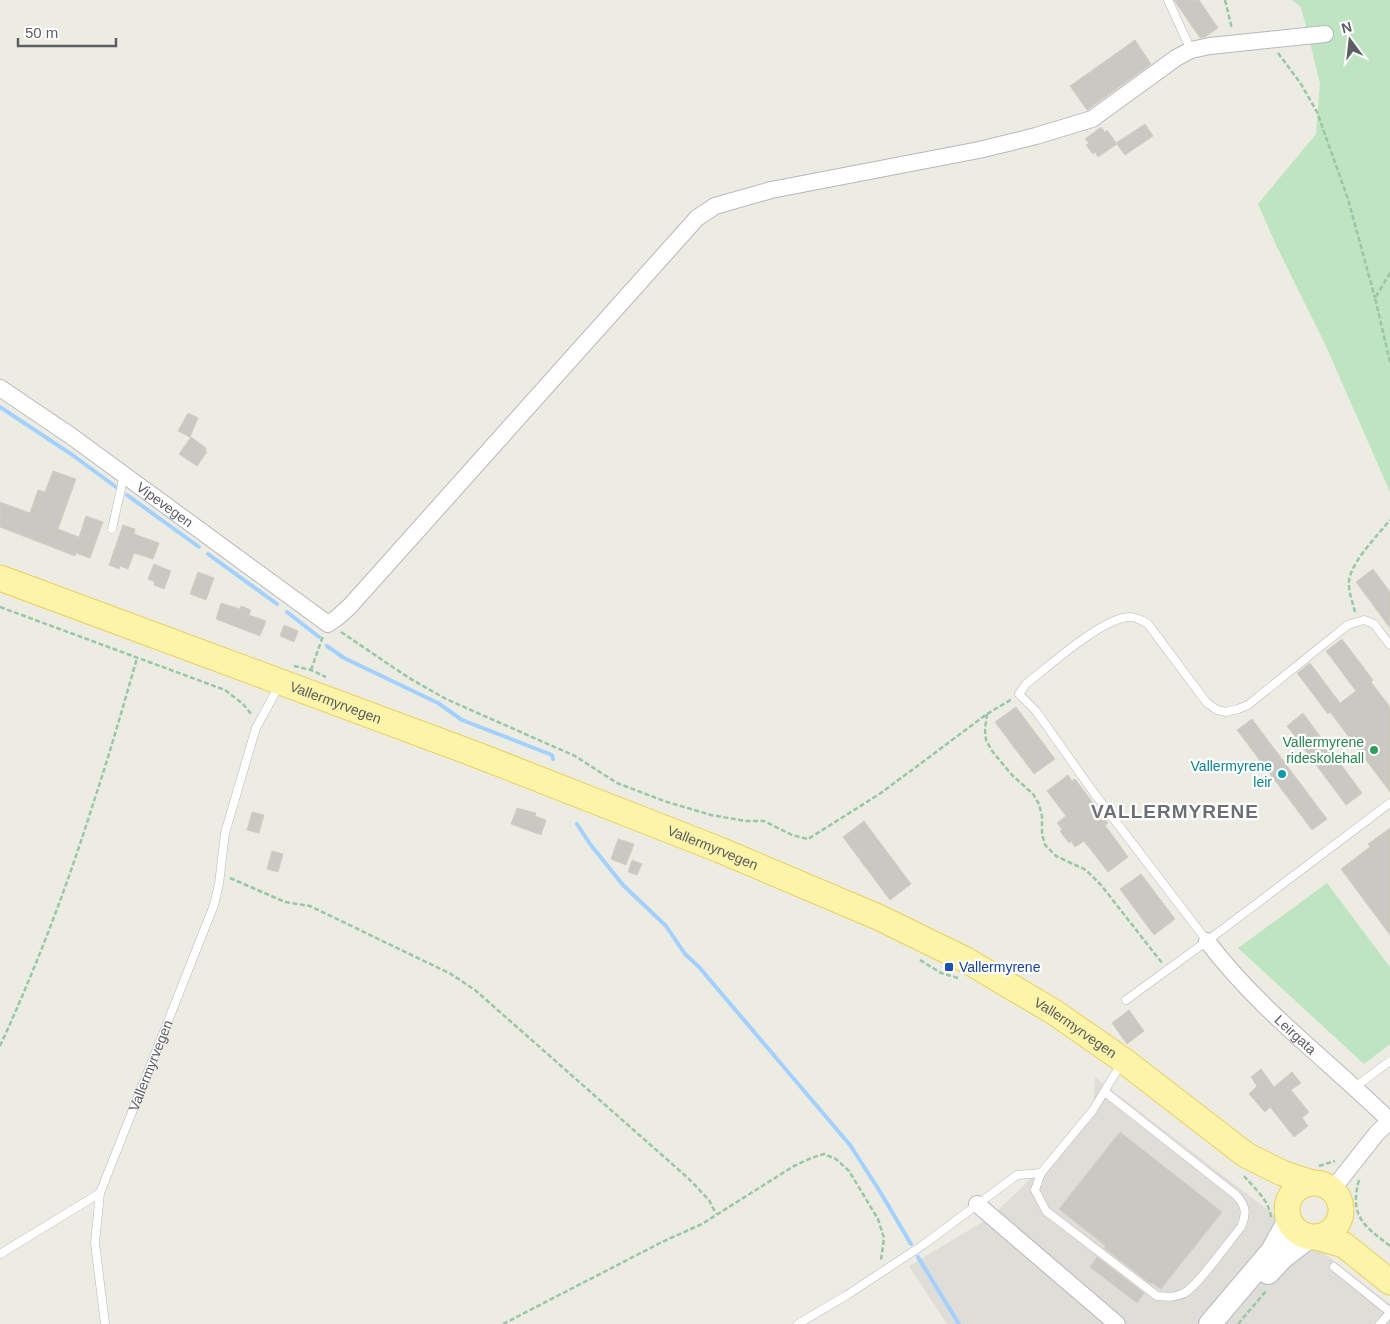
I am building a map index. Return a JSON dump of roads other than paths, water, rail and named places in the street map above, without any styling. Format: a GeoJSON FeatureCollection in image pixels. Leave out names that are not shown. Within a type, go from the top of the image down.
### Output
{"type":"FeatureCollection","features":[{"type":"Feature","properties":{"kind":"main road","name":"Vallermyrvegen"},"geometry":{"type":"LineString","coordinates":[[0,578],[472,753],[720,850],[878,917],[966,960],[1054,1012],[1123,1060],[1272,1188],[1282,1217],[1296,1231],[1344,1245],[1390,1282]]}},
{"type":"Feature","properties":{"kind":"main road","name":"Vallermyrvegen"},"geometry":{"type":"LineString","coordinates":[[1244,1165],[1282,1173],[1328,1194]]}},
{"type":"Feature","properties":{"kind":"main road"},"geometry":{"type":"LineString","coordinates":[[1210,1324],[1272,1252],[1289,1199],[1298,1188],[1328,1194],[1356,1234],[1390,1264]]}},
{"type":"Feature","properties":{"kind":"main road"},"geometry":{"type":"LineString","coordinates":[[1225,1324],[1283,1257],[1313,1237],[1323,1236],[1335,1228],[1341,1215],[1328,1194]]}},
{"type":"Feature","properties":{"kind":"street"},"geometry":{"type":"LineString","coordinates":[[1191,50],[1234,43],[1325,34]]}},
{"type":"Feature","properties":{"kind":"street","name":"Vipevegen"},"geometry":{"type":"LineString","coordinates":[[0,388],[71,436],[328,624],[350,606],[697,218],[715,206],[771,190],[979,150],[1092,120],[1176,58],[1191,50]]}},
{"type":"Feature","properties":{"kind":"street","name":"Leirgata"},"geometry":{"type":"LineString","coordinates":[[1207,941],[1247,988],[1299,1039],[1355,1086],[1390,1121]]}},
{"type":"Feature","properties":{"kind":"street"},"geometry":{"type":"LineString","coordinates":[[1328,1194],[1377,1133],[1390,1121]]}},
{"type":"Feature","properties":{"kind":"street"},"geometry":{"type":"LineString","coordinates":[[977,1204],[1117,1324]]}},
{"type":"Feature","properties":{"kind":"lane"},"geometry":{"type":"LineString","coordinates":[[1168,0],[1191,50]]}},
{"type":"Feature","properties":{"kind":"lane"},"geometry":{"type":"LineString","coordinates":[[112,529],[124,476]]}},
{"type":"Feature","properties":{"kind":"lane"},"geometry":{"type":"LineString","coordinates":[[1207,941],[1100,801],[1036,711],[1019,694],[1026,684],[1101,627],[1120,618],[1129,617],[1142,620],[1148,624],[1207,703],[1222,712],[1232,711],[1248,705],[1330,639],[1357,622],[1364,620],[1374,624],[1390,645]]}},
{"type":"Feature","properties":{"kind":"lane","name":"Vallermyrvegen"},"geometry":{"type":"LineString","coordinates":[[105,1324],[95,1243],[100,1193],[214,905],[225,833],[256,728],[281,682]]}},
{"type":"Feature","properties":{"kind":"lane"},"geometry":{"type":"LineString","coordinates":[[1126,1000],[1390,803]]}},
{"type":"Feature","properties":{"kind":"lane","name":"Vallermyrvegen"},"geometry":{"type":"LineString","coordinates":[[1041,1173],[1093,1110],[1117,1073],[1123,1060]]}},
{"type":"Feature","properties":{"kind":"lane"},"geometry":{"type":"LineString","coordinates":[[1355,1086],[1390,1061]]}},
{"type":"Feature","properties":{"kind":"lane"},"geometry":{"type":"LineString","coordinates":[[798,1324],[923,1245],[1017,1175],[1041,1173],[1035,1190],[1046,1210],[1157,1296],[1172,1298],[1186,1293],[1198,1281],[1241,1227],[1246,1217],[1243,1202],[1105,1092]]}},
{"type":"Feature","properties":{"kind":"lane"},"geometry":{"type":"LineString","coordinates":[[0,1254],[100,1193]]}},
{"type":"Feature","properties":{"kind":"lane"},"geometry":{"type":"LineString","coordinates":[[1334,1267],[1390,1312],[1380,1324]]}},
{"type":"Feature","properties":{"kind":"waterway"},"geometry":{"type":"LineString","coordinates":[[0,407],[71,454],[116,487]]}},
{"type":"Feature","properties":{"kind":"waterway"},"geometry":{"type":"LineString","coordinates":[[127,495],[199,547]]}},
{"type":"Feature","properties":{"kind":"waterway"},"geometry":{"type":"LineString","coordinates":[[208,554],[277,604]]}},
{"type":"Feature","properties":{"kind":"waterway"},"geometry":{"type":"LineString","coordinates":[[287,612],[319,637]]}},
{"type":"Feature","properties":{"kind":"waterway"},"geometry":{"type":"LineString","coordinates":[[327,646],[344,658],[438,703],[462,720],[552,755],[553,759]]}},
{"type":"Feature","properties":{"kind":"waterway"},"geometry":{"type":"LineString","coordinates":[[577,824],[590,844],[623,885],[666,926],[685,954],[699,967],[850,1145],[911,1244]]}},
{"type":"Feature","properties":{"kind":"waterway"},"geometry":{"type":"LineString","coordinates":[[918,1257],[959,1324]]}},
{"type":"Feature","properties":{"kind":"place","name":"Vallermyrene rideskolehall"},"geometry":{"type":"Point","coordinates":[1374,750]}},
{"type":"Feature","properties":{"kind":"place","name":"Vallermyrene leir"},"geometry":{"type":"Point","coordinates":[1282,774]}},
{"type":"Feature","properties":{"kind":"place","name":"Vallermyrene"},"geometry":{"type":"Point","coordinates":[949,967]}},
{"type":"Feature","properties":{"kind":"district","name":"VALLERMYRENE"},"geometry":{"type":"Point","coordinates":[1175,811]}}]}
